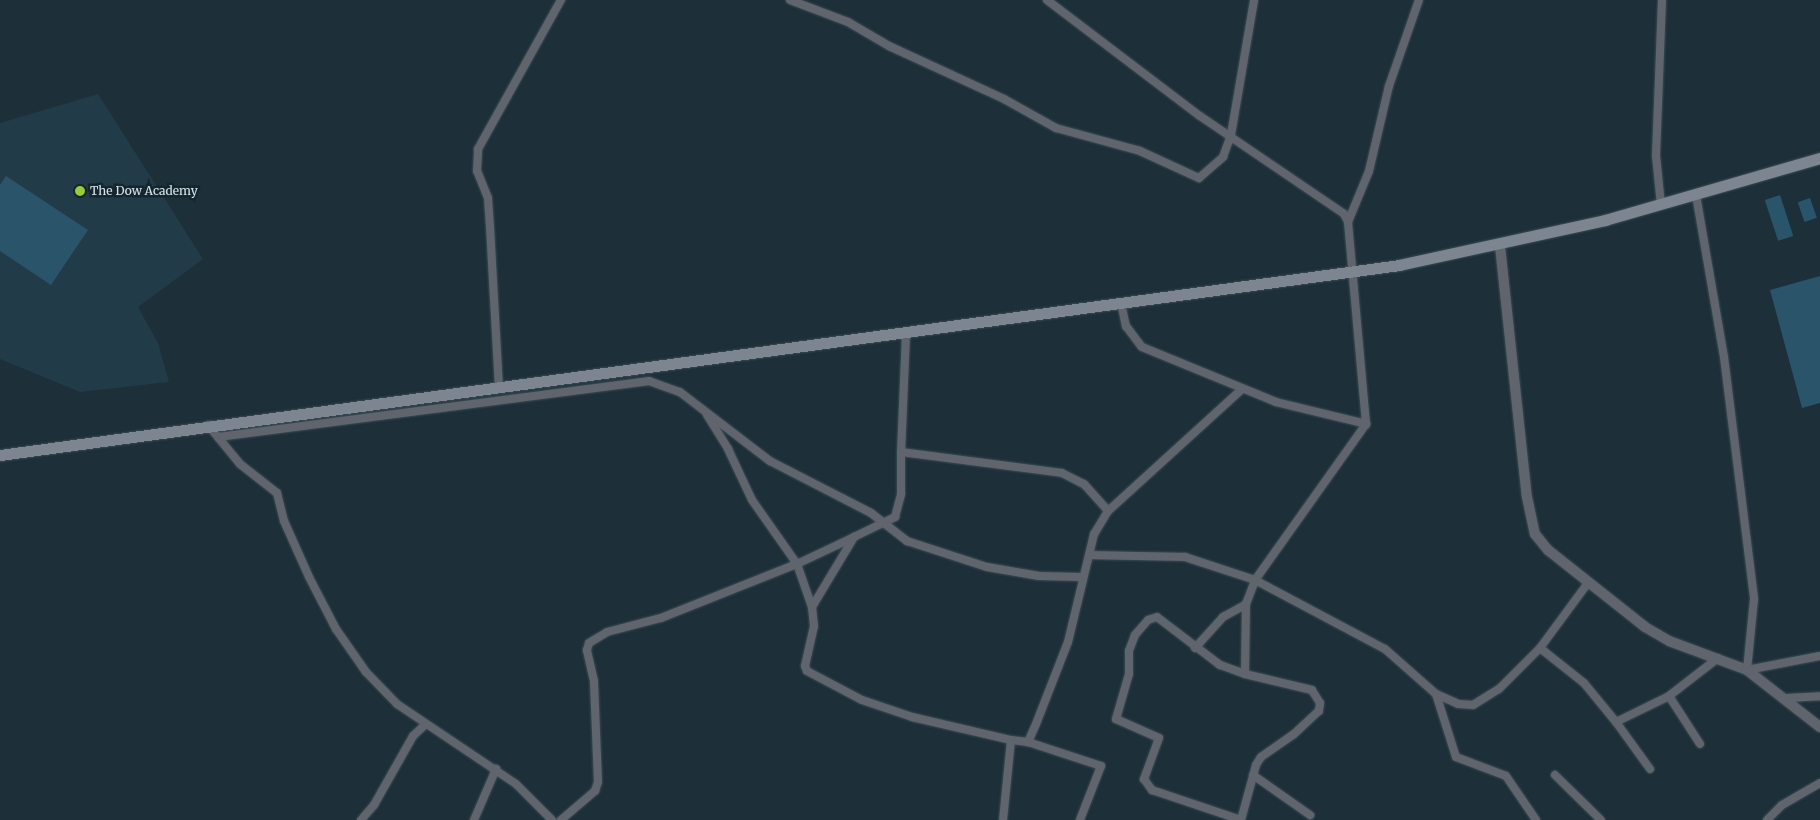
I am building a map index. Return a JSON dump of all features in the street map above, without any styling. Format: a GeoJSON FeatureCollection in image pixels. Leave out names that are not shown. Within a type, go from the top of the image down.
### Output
{"type":"FeatureCollection","features":[{"type":"Feature","properties":{"kind":"main road"},"geometry":{"type":"LineString","coordinates":[[0,455],[208,425],[906,334],[1350,272],[1500,246],[1661,205],[1820,158]]}},
{"type":"Feature","properties":{"kind":"street"},"geometry":{"type":"LineString","coordinates":[[499,388],[488,198],[477,171],[478,149],[561,0]]}},
{"type":"Feature","properties":{"kind":"street"},"geometry":{"type":"LineString","coordinates":[[790,0],[848,22],[889,46],[1004,99],[1056,128],[1140,151],[1191,177],[1199,178],[1223,157],[1232,135],[1254,0]]}},
{"type":"Feature","properties":{"kind":"street"},"geometry":{"type":"LineString","coordinates":[[1047,0],[1133,67],[1336,206],[1348,222]]}},
{"type":"Feature","properties":{"kind":"street"},"geometry":{"type":"LineString","coordinates":[[1245,674],[1246,604],[1255,580],[1366,424],[1350,272],[1348,222],[1369,171],[1389,86],[1420,0]]}},
{"type":"Feature","properties":{"kind":"street"},"geometry":{"type":"LineString","coordinates":[[1661,205],[1656,156],[1662,0]]}},
{"type":"Feature","properties":{"kind":"street"},"geometry":{"type":"LineString","coordinates":[[1696,195],[1724,357],[1754,599],[1747,670]]}},
{"type":"Feature","properties":{"kind":"street"},"geometry":{"type":"LineString","coordinates":[[1500,246],[1530,520],[1535,534],[1548,550],[1658,636],[1747,670],[1787,698],[1820,727]]}},
{"type":"Feature","properties":{"kind":"street"},"geometry":{"type":"LineString","coordinates":[[1121,303],[1126,326],[1142,347],[1242,389],[1295,407],[1366,424]]}},
{"type":"Feature","properties":{"kind":"street"},"geometry":{"type":"LineString","coordinates":[[561,820],[594,791],[598,782],[594,681],[586,650],[589,643],[607,632],[661,618],[797,564],[884,524],[895,517],[899,508],[906,334]]}},
{"type":"Feature","properties":{"kind":"street"},"geometry":{"type":"LineString","coordinates":[[218,437],[649,381],[680,392],[706,414],[770,461],[871,513],[907,541],[987,567],[1039,576],[1082,577]]}},
{"type":"Feature","properties":{"kind":"street"},"geometry":{"type":"LineString","coordinates":[[1028,742],[1068,642],[1082,577],[1094,534],[1108,511],[1242,389]]}},
{"type":"Feature","properties":{"kind":"street"},"geometry":{"type":"LineString","coordinates":[[706,414],[728,449],[752,500],[797,564],[812,607],[814,636],[805,666],[807,671],[862,700],[912,717],[1011,740],[1028,742],[1101,766],[1080,820]]}},
{"type":"Feature","properties":{"kind":"street"},"geometry":{"type":"LineString","coordinates":[[208,425],[240,464],[278,493],[291,541],[336,629],[353,656],[390,697],[424,725],[496,769],[516,784],[552,820]]}},
{"type":"Feature","properties":{"kind":"street"},"geometry":{"type":"LineString","coordinates":[[901,452],[1062,473],[1084,484],[1108,511]]}},
{"type":"Feature","properties":{"kind":"street"},"geometry":{"type":"LineString","coordinates":[[812,607],[854,537]]}},
{"type":"Feature","properties":{"kind":"street"},"geometry":{"type":"LineString","coordinates":[[1089,555],[1185,557],[1255,580],[1385,649],[1436,694],[1458,704],[1480,702],[1540,648],[1588,583]]}},
{"type":"Feature","properties":{"kind":"street"},"geometry":{"type":"LineString","coordinates":[[1195,648],[1222,617],[1246,604]]}},
{"type":"Feature","properties":{"kind":"street"},"geometry":{"type":"LineString","coordinates":[[1157,616],[1195,648],[1226,669],[1245,674],[1303,685],[1312,690],[1320,704],[1313,718],[1261,757],[1253,775],[1241,820],[1152,790],[1146,784],[1146,773],[1160,738],[1116,719],[1129,674],[1131,642],[1148,620],[1157,616]]}},
{"type":"Feature","properties":{"kind":"street"},"geometry":{"type":"LineString","coordinates":[[1540,648],[1584,683],[1616,722],[1650,769]]}},
{"type":"Feature","properties":{"kind":"street"},"geometry":{"type":"LineString","coordinates":[[1747,670],[1820,656]]}},
{"type":"Feature","properties":{"kind":"street"},"geometry":{"type":"LineString","coordinates":[[1616,722],[1669,696],[1718,658]]}},
{"type":"Feature","properties":{"kind":"street"},"geometry":{"type":"LineString","coordinates":[[1436,694],[1456,757],[1506,776],[1536,820]]}},
{"type":"Feature","properties":{"kind":"street"},"geometry":{"type":"LineString","coordinates":[[1669,696],[1700,744]]}},
{"type":"Feature","properties":{"kind":"street"},"geometry":{"type":"LineString","coordinates":[[1787,698],[1820,696]]}},
{"type":"Feature","properties":{"kind":"street"},"geometry":{"type":"LineString","coordinates":[[361,820],[374,805],[413,736],[424,725]]}},
{"type":"Feature","properties":{"kind":"street"},"geometry":{"type":"LineString","coordinates":[[1003,820],[1011,740]]}},
{"type":"Feature","properties":{"kind":"street"},"geometry":{"type":"LineString","coordinates":[[474,820],[496,769]]}},
{"type":"Feature","properties":{"kind":"street"},"geometry":{"type":"LineString","coordinates":[[1253,775],[1310,816]]}},
{"type":"Feature","properties":{"kind":"street"},"geometry":{"type":"LineString","coordinates":[[1556,775],[1601,820]]}},
{"type":"Feature","properties":{"kind":"street"},"geometry":{"type":"LineString","coordinates":[[1767,820],[1820,783]]}},
{"type":"Feature","properties":{"kind":"shaded area","name":"The Dow Academy"},"geometry":{"type":"Polygon","coordinates":[[[98,94],[203,259],[138,307],[158,343],[169,382],[80,392],[0,359],[0,123],[98,94]]]}},
{"type":"Feature","properties":{"kind":"shaded area"},"geometry":{"type":"Polygon","coordinates":[[[6,176],[88,230],[51,285],[0,251],[0,185],[6,176]]]}},
{"type":"Feature","properties":{"kind":"shaded area"},"geometry":{"type":"Polygon","coordinates":[[[1780,195],[1793,236],[1778,241],[1765,200],[1780,195]]]}},
{"type":"Feature","properties":{"kind":"shaded area"},"geometry":{"type":"Polygon","coordinates":[[[1810,198],[1817,218],[1805,222],[1798,202],[1810,198]]]}},
{"type":"Feature","properties":{"kind":"shaded area"},"geometry":{"type":"Polygon","coordinates":[[[1820,276],[1820,403],[1802,408],[1770,290],[1820,276]]]}},
{"type":"Feature","properties":{"kind":"place","name":"The Dow Academy"},"geometry":{"type":"Point","coordinates":[80,191]}}]}
